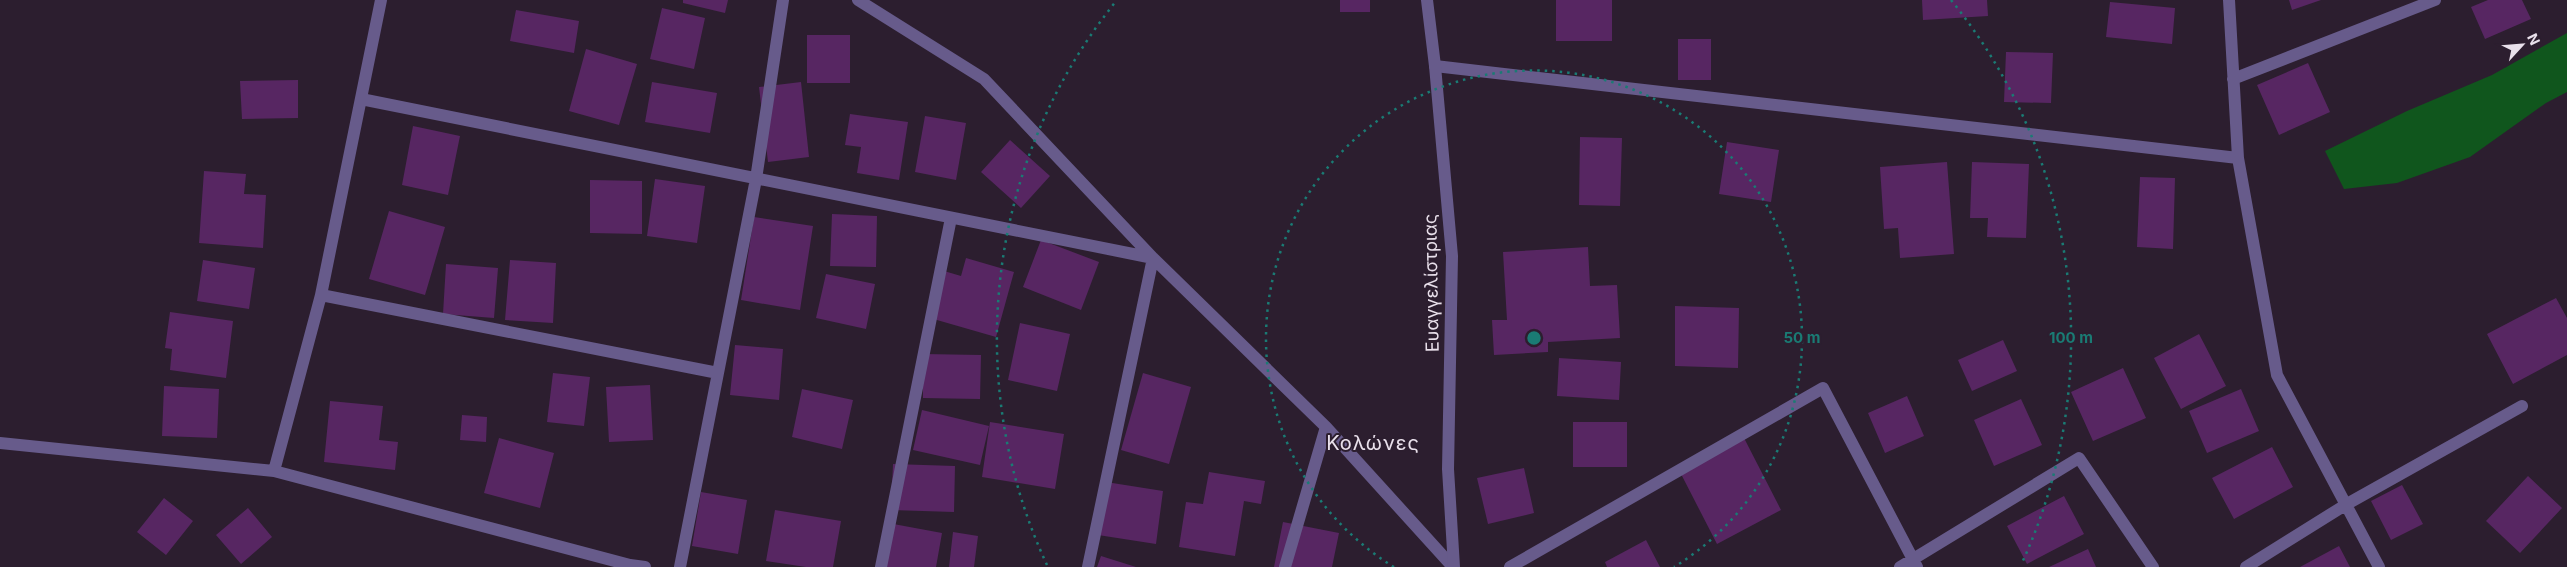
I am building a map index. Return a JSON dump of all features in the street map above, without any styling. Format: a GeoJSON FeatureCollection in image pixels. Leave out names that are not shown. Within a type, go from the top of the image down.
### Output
{"type":"FeatureCollection","features":[{"type":"Feature","properties":{"kind":"street"},"geometry":{"type":"LineString","coordinates":[[274,471],[321,295],[381,0]]}},
{"type":"Feature","properties":{"kind":"street"},"geometry":{"type":"LineString","coordinates":[[680,567],[756,179],[783,0]]}},
{"type":"Feature","properties":{"kind":"street"},"geometry":{"type":"LineString","coordinates":[[858,0],[984,78],[1153,258],[1326,427],[1454,567]]}},
{"type":"Feature","properties":{"kind":"street","name":"Ευαγγελίστριας"},"geometry":{"type":"LineString","coordinates":[[1426,0],[1435,66],[1452,256],[1448,469],[1454,567]]}},
{"type":"Feature","properties":{"kind":"street"},"geometry":{"type":"LineString","coordinates":[[2229,0],[2238,158],[2277,375],[2379,567]]}},
{"type":"Feature","properties":{"kind":"street"},"geometry":{"type":"LineString","coordinates":[[2234,79],[2436,0]]}},
{"type":"Feature","properties":{"kind":"street"},"geometry":{"type":"LineString","coordinates":[[1435,66],[2238,158]]}},
{"type":"Feature","properties":{"kind":"street"},"geometry":{"type":"LineString","coordinates":[[361,99],[1153,258]]}},
{"type":"Feature","properties":{"kind":"street"},"geometry":{"type":"LineString","coordinates":[[881,567],[951,218]]}},
{"type":"Feature","properties":{"kind":"street"},"geometry":{"type":"LineString","coordinates":[[1088,567],[1153,258]]}},
{"type":"Feature","properties":{"kind":"street"},"geometry":{"type":"LineString","coordinates":[[321,295],[718,373]]}},
{"type":"Feature","properties":{"kind":"street"},"geometry":{"type":"LineString","coordinates":[[1510,567],[1823,388],[1915,563]]}},
{"type":"Feature","properties":{"kind":"street"},"geometry":{"type":"LineString","coordinates":[[2246,567],[2347,504],[2522,406]]}},
{"type":"Feature","properties":{"kind":"street"},"geometry":{"type":"LineString","coordinates":[[1285,567],[1326,427]]}},
{"type":"Feature","properties":{"kind":"street"},"geometry":{"type":"LineString","coordinates":[[0,443],[274,471],[630,566],[645,567]]}},
{"type":"Feature","properties":{"kind":"street"},"geometry":{"type":"LineString","coordinates":[[1900,567],[1915,563],[2079,458],[2153,567]]}},
{"type":"Feature","properties":{"kind":"green space"},"geometry":{"type":"Polygon","coordinates":[[[2567,33],[2567,92],[2546,103],[2470,157],[2397,183],[2344,189],[2325,151],[2407,111],[2492,75],[2567,33]]]}},
{"type":"Feature","properties":{"kind":"building"},"geometry":{"type":"Polygon","coordinates":[[[683,0],[728,0],[725,13],[683,3],[683,0]]]}},
{"type":"Feature","properties":{"kind":"building"},"geometry":{"type":"Polygon","coordinates":[[[1340,0],[1370,0],[1370,12],[1340,12],[1340,0]]]}},
{"type":"Feature","properties":{"kind":"building"},"geometry":{"type":"Polygon","coordinates":[[[1556,0],[1612,0],[1612,41],[1556,41],[1556,0]]]}},
{"type":"Feature","properties":{"kind":"building"},"geometry":{"type":"Polygon","coordinates":[[[1922,0],[1987,0],[1988,16],[1923,20],[1922,0]]]}},
{"type":"Feature","properties":{"kind":"building"},"geometry":{"type":"Polygon","coordinates":[[[2289,0],[2321,0],[2292,10],[2289,0]]]}},
{"type":"Feature","properties":{"kind":"building"},"geometry":{"type":"Polygon","coordinates":[[[2488,0],[2522,0],[2531,19],[2485,39],[2471,7],[2488,0]]]}},
{"type":"Feature","properties":{"kind":"building"},"geometry":{"type":"Polygon","coordinates":[[[2110,2],[2175,8],[2172,44],[2106,37],[2110,2]]]}},
{"type":"Feature","properties":{"kind":"building"},"geometry":{"type":"Polygon","coordinates":[[[662,8],[705,18],[694,69],[650,59],[662,8]]]}},
{"type":"Feature","properties":{"kind":"building"},"geometry":{"type":"Polygon","coordinates":[[[516,10],[579,21],[574,53],[510,41],[516,10]]]}},
{"type":"Feature","properties":{"kind":"building"},"geometry":{"type":"Polygon","coordinates":[[[807,35],[850,35],[850,83],[807,83],[807,35]]]}},
{"type":"Feature","properties":{"kind":"building"},"geometry":{"type":"Polygon","coordinates":[[[1678,39],[1711,39],[1711,80],[1678,80],[1678,39]]]}},
{"type":"Feature","properties":{"kind":"building"},"geometry":{"type":"Polygon","coordinates":[[[586,49],[637,64],[619,125],[569,111],[586,49]]]}},
{"type":"Feature","properties":{"kind":"building"},"geometry":{"type":"Polygon","coordinates":[[[2006,52],[2053,53],[2051,103],[2004,102],[2006,52]]]}},
{"type":"Feature","properties":{"kind":"building"},"geometry":{"type":"Polygon","coordinates":[[[2308,63],[2330,112],[2279,135],[2257,85],[2308,63]]]}},
{"type":"Feature","properties":{"kind":"building"},"geometry":{"type":"Polygon","coordinates":[[[298,80],[298,118],[242,119],[240,81],[298,80]]]}},
{"type":"Feature","properties":{"kind":"building"},"geometry":{"type":"Polygon","coordinates":[[[652,82],[717,93],[710,133],[645,122],[652,82]]]}},
{"type":"Feature","properties":{"kind":"building"},"geometry":{"type":"Polygon","coordinates":[[[801,82],[809,157],[768,162],[759,87],[801,82]]]}},
{"type":"Feature","properties":{"kind":"building"},"geometry":{"type":"Polygon","coordinates":[[[850,114],[908,122],[899,180],[857,173],[861,147],[845,145],[850,114]]]}},
{"type":"Feature","properties":{"kind":"building"},"geometry":{"type":"Polygon","coordinates":[[[925,116],[966,123],[956,180],[915,172],[925,116]]]}},
{"type":"Feature","properties":{"kind":"building"},"geometry":{"type":"Polygon","coordinates":[[[413,126],[460,136],[448,195],[402,185],[413,126]]]}},
{"type":"Feature","properties":{"kind":"building"},"geometry":{"type":"Polygon","coordinates":[[[1580,137],[1622,138],[1620,206],[1579,205],[1580,137]]]}},
{"type":"Feature","properties":{"kind":"building"},"geometry":{"type":"Polygon","coordinates":[[[1010,140],[1050,176],[1021,208],[981,172],[1010,140]]]}},
{"type":"Feature","properties":{"kind":"building"},"geometry":{"type":"Polygon","coordinates":[[[1727,142],[1779,150],[1771,202],[1719,194],[1727,142]]]}},
{"type":"Feature","properties":{"kind":"building"},"geometry":{"type":"Polygon","coordinates":[[[1947,162],[1954,254],[1900,258],[1898,228],[1884,229],[1880,167],[1947,162]]]}},
{"type":"Feature","properties":{"kind":"building"},"geometry":{"type":"Polygon","coordinates":[[[1972,162],[2029,164],[2026,238],[1987,237],[1988,218],[1970,218],[1972,162]]]}},
{"type":"Feature","properties":{"kind":"building"},"geometry":{"type":"Polygon","coordinates":[[[204,171],[246,174],[244,194],[266,195],[263,248],[199,243],[204,171]]]}},
{"type":"Feature","properties":{"kind":"building"},"geometry":{"type":"Polygon","coordinates":[[[2140,177],[2175,178],[2173,249],[2137,247],[2140,177]]]}},
{"type":"Feature","properties":{"kind":"building"},"geometry":{"type":"Polygon","coordinates":[[[655,179],[705,186],[697,243],[647,236],[655,179]]]}},
{"type":"Feature","properties":{"kind":"building"},"geometry":{"type":"Polygon","coordinates":[[[590,180],[642,181],[642,234],[590,233],[590,180]]]}},
{"type":"Feature","properties":{"kind":"building"},"geometry":{"type":"Polygon","coordinates":[[[389,211],[445,227],[425,295],[369,279],[389,211]]]}},
{"type":"Feature","properties":{"kind":"building"},"geometry":{"type":"Polygon","coordinates":[[[832,214],[877,216],[876,267],[830,266],[832,214]]]}},
{"type":"Feature","properties":{"kind":"building"},"geometry":{"type":"Polygon","coordinates":[[[754,217],[813,226],[800,310],[741,300],[754,217]]]}},
{"type":"Feature","properties":{"kind":"building"},"geometry":{"type":"Polygon","coordinates":[[[1041,240],[1099,262],[1081,310],[1023,287],[1041,240]]]}},
{"type":"Feature","properties":{"kind":"building"},"geometry":{"type":"Polygon","coordinates":[[[1588,247],[1590,286],[1617,285],[1620,338],[1548,342],[1548,352],[1494,355],[1492,320],[1507,320],[1503,252],[1588,247]]]}},
{"type":"Feature","properties":{"kind":"building"},"geometry":{"type":"Polygon","coordinates":[[[966,258],[1014,272],[996,337],[930,318],[944,271],[961,276],[966,258]]]}},
{"type":"Feature","properties":{"kind":"building"},"geometry":{"type":"Polygon","coordinates":[[[203,260],[255,268],[249,309],[197,301],[203,260]]]}},
{"type":"Feature","properties":{"kind":"building"},"geometry":{"type":"Polygon","coordinates":[[[510,260],[556,263],[553,323],[505,320],[510,260]]]}},
{"type":"Feature","properties":{"kind":"building"},"geometry":{"type":"Polygon","coordinates":[[[446,264],[498,268],[494,318],[443,314],[446,264]]]}},
{"type":"Feature","properties":{"kind":"building"},"geometry":{"type":"Polygon","coordinates":[[[826,274],[875,284],[866,329],[816,318],[826,274]]]}},
{"type":"Feature","properties":{"kind":"building"},"geometry":{"type":"Polygon","coordinates":[[[2556,298],[2567,318],[2567,355],[2513,384],[2487,334],[2556,298]]]}},
{"type":"Feature","properties":{"kind":"building"},"geometry":{"type":"Polygon","coordinates":[[[1675,306],[1739,308],[1738,368],[1675,366],[1675,306]]]}},
{"type":"Feature","properties":{"kind":"building"},"geometry":{"type":"Polygon","coordinates":[[[170,312],[233,321],[226,378],[170,370],[172,349],[165,348],[170,312]]]}},
{"type":"Feature","properties":{"kind":"building"},"geometry":{"type":"Polygon","coordinates":[[[1020,323],[1070,334],[1057,391],[1008,380],[1020,323]]]}},
{"type":"Feature","properties":{"kind":"building"},"geometry":{"type":"Polygon","coordinates":[[[2199,334],[2226,386],[2181,409],[2154,358],[2199,334]]]}},
{"type":"Feature","properties":{"kind":"building"},"geometry":{"type":"Polygon","coordinates":[[[2003,340],[2017,371],[1972,391],[1958,360],[2003,340]]]}},
{"type":"Feature","properties":{"kind":"building"},"geometry":{"type":"Polygon","coordinates":[[[735,345],[783,349],[779,400],[730,395],[735,345]]]}},
{"type":"Feature","properties":{"kind":"building"},"geometry":{"type":"Polygon","coordinates":[[[923,354],[981,355],[980,399],[923,398],[923,354]]]}},
{"type":"Feature","properties":{"kind":"building"},"geometry":{"type":"Polygon","coordinates":[[[1559,358],[1621,362],[1619,400],[1557,396],[1559,358]]]}},
{"type":"Feature","properties":{"kind":"building"},"geometry":{"type":"Polygon","coordinates":[[[2123,368],[2146,418],[2093,441],[2071,392],[2123,368]]]}},
{"type":"Feature","properties":{"kind":"building"},"geometry":{"type":"Polygon","coordinates":[[[553,373],[590,377],[584,426],[547,422],[553,373]]]}},
{"type":"Feature","properties":{"kind":"building"},"geometry":{"type":"Polygon","coordinates":[[[1143,373],[1191,387],[1169,464],[1121,450],[1143,373]]]}},
{"type":"Feature","properties":{"kind":"building"},"geometry":{"type":"Polygon","coordinates":[[[650,385],[653,440],[609,442],[606,387],[650,385]]]}},
{"type":"Feature","properties":{"kind":"building"},"geometry":{"type":"Polygon","coordinates":[[[164,386],[219,389],[217,438],[162,436],[164,386]]]}},
{"type":"Feature","properties":{"kind":"building"},"geometry":{"type":"Polygon","coordinates":[[[802,389],[853,400],[842,449],[792,437],[802,389]]]}},
{"type":"Feature","properties":{"kind":"building"},"geometry":{"type":"Polygon","coordinates":[[[2241,389],[2259,431],[2207,453],[2189,411],[2241,389]]]}},
{"type":"Feature","properties":{"kind":"building"},"geometry":{"type":"Polygon","coordinates":[[[1907,396],[1924,436],[1885,453],[1868,413],[1907,396]]]}},
{"type":"Feature","properties":{"kind":"building"},"geometry":{"type":"Polygon","coordinates":[[[2021,399],[2042,445],[1994,466],[1974,420],[2021,399]]]}},
{"type":"Feature","properties":{"kind":"building"},"geometry":{"type":"Polygon","coordinates":[[[330,401],[383,406],[379,440],[398,442],[395,470],[324,462],[330,401]]]}},
{"type":"Feature","properties":{"kind":"building"},"geometry":{"type":"Polygon","coordinates":[[[922,410],[989,426],[980,465],[913,450],[922,410]]]}},
{"type":"Feature","properties":{"kind":"building"},"geometry":{"type":"Polygon","coordinates":[[[462,415],[487,417],[486,442],[460,440],[462,415]]]}},
{"type":"Feature","properties":{"kind":"building"},"geometry":{"type":"Polygon","coordinates":[[[990,422],[1064,434],[1055,489],[982,477],[990,422]]]}},
{"type":"Feature","properties":{"kind":"building"},"geometry":{"type":"Polygon","coordinates":[[[1573,422],[1627,422],[1627,467],[1573,467],[1573,422]]]}},
{"type":"Feature","properties":{"kind":"building"},"geometry":{"type":"Polygon","coordinates":[[[499,438],[554,453],[540,508],[484,493],[499,438]]]}},
{"type":"Feature","properties":{"kind":"building"},"geometry":{"type":"Polygon","coordinates":[[[1744,438],[1781,510],[1717,544],[1680,472],[1744,438]]]}},
{"type":"Feature","properties":{"kind":"building"},"geometry":{"type":"Polygon","coordinates":[[[2272,447],[2293,487],[2234,519],[2212,478],[2272,447]]]}},
{"type":"Feature","properties":{"kind":"building"},"geometry":{"type":"Polygon","coordinates":[[[893,464],[955,466],[954,512],[891,510],[893,464]]]}},
{"type":"Feature","properties":{"kind":"building"},"geometry":{"type":"Polygon","coordinates":[[[1524,468],[1534,513],[1488,524],[1477,478],[1524,468]]]}},
{"type":"Feature","properties":{"kind":"building"},"geometry":{"type":"Polygon","coordinates":[[[1209,472],[1265,481],[1261,504],[1244,501],[1235,556],[1179,547],[1186,502],[1203,504],[1209,472]]]}},
{"type":"Feature","properties":{"kind":"building"},"geometry":{"type":"Polygon","coordinates":[[[2528,476],[2562,508],[2520,553],[2486,521],[2528,476]]]}},
{"type":"Feature","properties":{"kind":"building"},"geometry":{"type":"Polygon","coordinates":[[[1106,482],[1163,491],[1156,544],[1098,535],[1106,482]]]}},
{"type":"Feature","properties":{"kind":"building"},"geometry":{"type":"Polygon","coordinates":[[[2402,485],[2423,524],[2391,540],[2371,501],[2402,485]]]}},
{"type":"Feature","properties":{"kind":"building"},"geometry":{"type":"Polygon","coordinates":[[[701,492],[747,500],[738,554],[692,546],[701,492]]]}},
{"type":"Feature","properties":{"kind":"building"},"geometry":{"type":"Polygon","coordinates":[[[2064,496],[2084,534],[2027,564],[2007,526],[2064,496]]]}},
{"type":"Feature","properties":{"kind":"building"},"geometry":{"type":"Polygon","coordinates":[[[164,498],[193,521],[166,555],[137,532],[164,498]]]}},
{"type":"Feature","properties":{"kind":"building"},"geometry":{"type":"Polygon","coordinates":[[[248,508],[272,537],[241,564],[216,535],[248,508]]]}},
{"type":"Feature","properties":{"kind":"building"},"geometry":{"type":"Polygon","coordinates":[[[775,510],[841,521],[833,567],[806,567],[766,561],[775,510]]]}},
{"type":"Feature","properties":{"kind":"building"},"geometry":{"type":"Polygon","coordinates":[[[1283,522],[1339,533],[1332,567],[1274,567],[1283,522]]]}},
{"type":"Feature","properties":{"kind":"building"},"geometry":{"type":"Polygon","coordinates":[[[888,523],[942,533],[936,567],[880,567],[888,523]]]}},
{"type":"Feature","properties":{"kind":"building"},"geometry":{"type":"Polygon","coordinates":[[[953,532],[978,536],[974,567],[949,567],[953,532]]]}},
{"type":"Feature","properties":{"kind":"building"},"geometry":{"type":"Polygon","coordinates":[[[1646,540],[1660,567],[1607,567],[1605,562],[1646,540]]]}},
{"type":"Feature","properties":{"kind":"building"},"geometry":{"type":"Polygon","coordinates":[[[2339,546],[2350,567],[2300,567],[2339,546]]]}},
{"type":"Feature","properties":{"kind":"building"},"geometry":{"type":"Polygon","coordinates":[[[2088,549],[2096,567],[2049,567],[2088,549]]]}},
{"type":"Feature","properties":{"kind":"building"},"geometry":{"type":"Polygon","coordinates":[[[1101,556],[1136,567],[1097,567],[1101,556]]]}},
{"type":"Feature","properties":{"kind":"district","name":"Κολώνες"},"geometry":{"type":"Point","coordinates":[1373,443]}}]}
